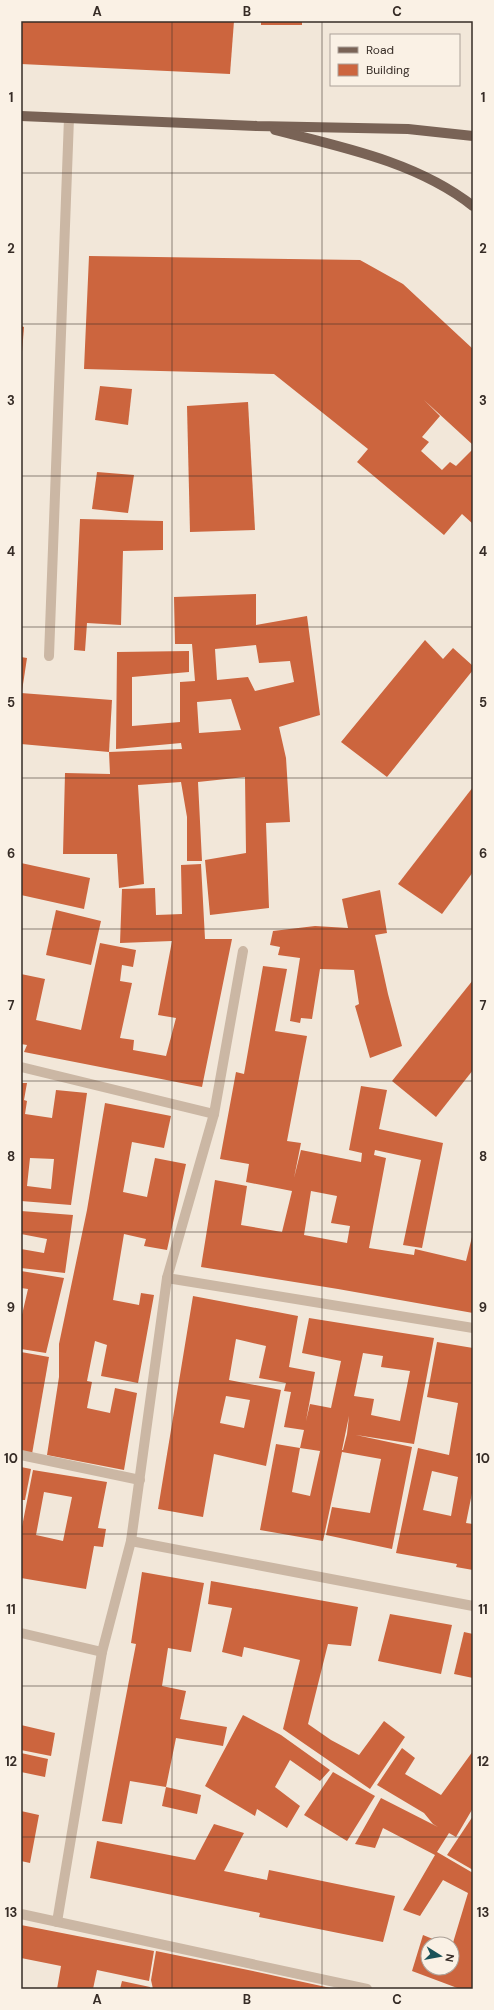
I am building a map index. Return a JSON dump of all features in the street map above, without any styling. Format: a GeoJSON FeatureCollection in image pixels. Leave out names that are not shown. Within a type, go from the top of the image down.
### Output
{"type":"FeatureCollection","features":[{"type":"Feature","properties":{"kind":"main road"},"geometry":{"type":"LineString","coordinates":[[21,116],[257,126],[408,129],[473,136]]}},
{"type":"Feature","properties":{"kind":"main road"},"geometry":{"type":"LineString","coordinates":[[257,126],[348,149],[400,166],[457,193],[473,206]]}},
{"type":"Feature","properties":{"kind":"street"},"geometry":{"type":"LineString","coordinates":[[49,656],[69,118]]}},
{"type":"Feature","properties":{"kind":"street"},"geometry":{"type":"LineString","coordinates":[[58,1922],[102,1652],[131,1541],[167,1278],[214,1114],[243,951]]}},
{"type":"Feature","properties":{"kind":"street"},"geometry":{"type":"LineString","coordinates":[[21,1067],[214,1114]]}},
{"type":"Feature","properties":{"kind":"street"},"geometry":{"type":"LineString","coordinates":[[167,1278],[473,1328]]}},
{"type":"Feature","properties":{"kind":"street"},"geometry":{"type":"LineString","coordinates":[[21,1455],[140,1480]]}},
{"type":"Feature","properties":{"kind":"street"},"geometry":{"type":"LineString","coordinates":[[131,1541],[473,1606]]}},
{"type":"Feature","properties":{"kind":"street"},"geometry":{"type":"LineString","coordinates":[[21,1633],[102,1652]]}},
{"type":"Feature","properties":{"kind":"street"},"geometry":{"type":"LineString","coordinates":[[21,1914],[367,1989]]}},
{"type":"Feature","properties":{"kind":"building"},"geometry":{"type":"Polygon","coordinates":[[[21,21],[234,21],[230,74],[21,64],[21,21]]]}},
{"type":"Feature","properties":{"kind":"building"},"geometry":{"type":"Polygon","coordinates":[[[261,21],[302,21],[302,25],[261,25],[261,21]]]}},
{"type":"Feature","properties":{"kind":"building"},"geometry":{"type":"Polygon","coordinates":[[[89,256],[360,260],[403,284],[473,349],[473,445],[424,400],[440,416],[422,437],[429,442],[421,451],[442,470],[450,462],[456,466],[473,449],[473,524],[462,514],[444,535],[357,462],[368,449],[274,374],[84,369],[89,256]]]}},
{"type":"Feature","properties":{"kind":"building"},"geometry":{"type":"Polygon","coordinates":[[[21,326],[24,327],[22,352],[21,352],[21,326]]]}},
{"type":"Feature","properties":{"kind":"building"},"geometry":{"type":"Polygon","coordinates":[[[100,386],[132,389],[128,425],[95,420],[100,386]]]}},
{"type":"Feature","properties":{"kind":"building"},"geometry":{"type":"Polygon","coordinates":[[[248,402],[255,530],[190,532],[187,406],[248,402]]]}},
{"type":"Feature","properties":{"kind":"building"},"geometry":{"type":"Polygon","coordinates":[[[97,472],[134,475],[128,513],[92,509],[97,472]]]}},
{"type":"Feature","properties":{"kind":"building"},"geometry":{"type":"Polygon","coordinates":[[[80,519],[163,521],[163,550],[123,551],[121,625],[87,623],[85,651],[74,650],[80,519]]]}},
{"type":"Feature","properties":{"kind":"building"},"geometry":{"type":"Polygon","coordinates":[[[256,594],[256,625],[307,616],[320,715],[279,727],[286,758],[290,822],[266,823],[269,908],[210,915],[205,860],[246,853],[245,777],[198,782],[202,861],[187,861],[187,817],[181,782],[138,785],[144,884],[119,888],[117,854],[63,854],[65,773],[110,774],[109,752],[182,749],[181,743],[116,749],[117,652],[189,651],[189,672],[132,677],[132,726],[180,722],[180,682],[195,681],[192,644],[175,644],[174,597],[256,594]],[[256,645],[215,649],[217,680],[248,677],[255,691],[294,682],[290,661],[259,663],[256,645]],[[231,699],[197,702],[199,733],[241,730],[231,699]]]}},
{"type":"Feature","properties":{"kind":"building"},"geometry":{"type":"Polygon","coordinates":[[[425,640],[443,659],[453,648],[473,666],[473,670],[387,777],[341,742],[425,640]]]}},
{"type":"Feature","properties":{"kind":"building"},"geometry":{"type":"Polygon","coordinates":[[[21,657],[27,658],[22,691],[21,691],[21,657]]]}},
{"type":"Feature","properties":{"kind":"building"},"geometry":{"type":"Polygon","coordinates":[[[21,693],[112,700],[109,752],[21,744],[21,693]]]}},
{"type":"Feature","properties":{"kind":"building"},"geometry":{"type":"Polygon","coordinates":[[[473,787],[473,872],[442,914],[398,884],[473,787]]]}},
{"type":"Feature","properties":{"kind":"building"},"geometry":{"type":"Polygon","coordinates":[[[21,863],[90,878],[84,909],[21,895],[21,863]]]}},
{"type":"Feature","properties":{"kind":"building"},"geometry":{"type":"Polygon","coordinates":[[[201,864],[205,939],[232,939],[202,1087],[24,1052],[27,1045],[21,1044],[21,974],[45,979],[36,1020],[81,1030],[100,943],[136,950],[133,967],[122,965],[120,981],[132,983],[120,1038],[134,1040],[133,1050],[166,1056],[176,1018],[158,1015],[172,941],[120,943],[122,889],[155,888],[156,915],[182,914],[181,865],[201,864]]]}},
{"type":"Feature","properties":{"kind":"building"},"geometry":{"type":"Polygon","coordinates":[[[380,890],[387,933],[375,935],[388,994],[402,1046],[370,1058],[355,1006],[359,1004],[354,970],[320,969],[312,1019],[301,1018],[300,1023],[290,1021],[300,958],[278,955],[280,947],[270,945],[273,931],[315,926],[348,928],[342,899],[380,890]]]}},
{"type":"Feature","properties":{"kind":"building"},"geometry":{"type":"Polygon","coordinates":[[[56,910],[101,921],[91,965],[46,955],[56,910]]]}},
{"type":"Feature","properties":{"kind":"building"},"geometry":{"type":"Polygon","coordinates":[[[263,966],[287,969],[275,1031],[307,1036],[287,1141],[301,1143],[294,1178],[301,1150],[361,1162],[362,1153],[349,1150],[361,1086],[387,1090],[379,1129],[443,1143],[422,1248],[403,1245],[421,1160],[375,1150],[374,1155],[386,1158],[369,1248],[414,1255],[415,1249],[466,1261],[473,1233],[473,1313],[201,1267],[215,1180],[247,1186],[241,1225],[282,1232],[292,1191],[246,1182],[249,1164],[220,1159],[236,1072],[244,1074],[263,966]],[[311,1191],[304,1235],[347,1243],[350,1226],[331,1223],[337,1196],[311,1191]]]}},
{"type":"Feature","properties":{"kind":"building"},"geometry":{"type":"Polygon","coordinates":[[[473,980],[473,1070],[436,1117],[392,1081],[473,980]]]}},
{"type":"Feature","properties":{"kind":"building"},"geometry":{"type":"Polygon","coordinates":[[[21,1083],[27,1083],[24,1100],[27,1101],[25,1114],[52,1118],[56,1090],[87,1093],[71,1205],[21,1201],[21,1083]],[[30,1158],[27,1186],[51,1189],[54,1159],[30,1158]]]}},
{"type":"Feature","properties":{"kind":"building"},"geometry":{"type":"Polygon","coordinates":[[[105,1103],[171,1116],[164,1148],[132,1142],[123,1192],[147,1197],[155,1158],[186,1164],[167,1250],[144,1246],[146,1239],[124,1234],[113,1300],[139,1305],[141,1293],[154,1295],[138,1383],[101,1376],[107,1345],[95,1341],[87,1381],[92,1382],[87,1408],[110,1413],[115,1388],[137,1393],[124,1470],[47,1455],[59,1377],[59,1344],[87,1210],[105,1103]]]}},
{"type":"Feature","properties":{"kind":"building"},"geometry":{"type":"Polygon","coordinates":[[[21,1211],[73,1215],[65,1273],[21,1268],[21,1249],[44,1253],[47,1239],[21,1234],[21,1211]]]}},
{"type":"Feature","properties":{"kind":"building"},"geometry":{"type":"Polygon","coordinates":[[[21,1271],[64,1278],[46,1353],[21,1349],[21,1319],[28,1289],[21,1288],[21,1271]]]}},
{"type":"Feature","properties":{"kind":"building"},"geometry":{"type":"Polygon","coordinates":[[[193,1296],[298,1316],[289,1367],[315,1372],[306,1421],[310,1404],[331,1408],[341,1361],[302,1353],[309,1318],[434,1338],[414,1444],[356,1435],[412,1447],[392,1549],[326,1535],[332,1507],[370,1513],[381,1459],[342,1452],[323,1541],[260,1530],[276,1444],[300,1448],[304,1430],[284,1427],[291,1392],[284,1391],[286,1383],[259,1378],[266,1346],[236,1339],[229,1380],[281,1390],[266,1466],[214,1454],[203,1517],[158,1509],[193,1296]],[[363,1353],[354,1396],[374,1399],[371,1415],[400,1421],[410,1371],[381,1367],[383,1356],[363,1353]],[[226,1396],[220,1423],[244,1428],[250,1400],[226,1396]],[[349,1416],[342,1450],[347,1434],[349,1416]],[[300,1448],[292,1492],[310,1496],[320,1451],[300,1448]]]}},
{"type":"Feature","properties":{"kind":"building"},"geometry":{"type":"Polygon","coordinates":[[[437,1342],[473,1348],[473,1488],[466,1523],[473,1524],[473,1570],[456,1567],[457,1564],[396,1553],[418,1448],[449,1455],[458,1403],[427,1397],[437,1342]],[[432,1471],[423,1510],[451,1516],[458,1477],[432,1471]]]}},
{"type":"Feature","properties":{"kind":"building"},"geometry":{"type":"Polygon","coordinates":[[[21,1352],[49,1357],[32,1454],[21,1452],[21,1352]]]}},
{"type":"Feature","properties":{"kind":"building"},"geometry":{"type":"Polygon","coordinates":[[[21,1467],[31,1469],[25,1500],[21,1500],[21,1467]]]}},
{"type":"Feature","properties":{"kind":"building"},"geometry":{"type":"Polygon","coordinates":[[[33,1470],[107,1482],[98,1528],[106,1529],[103,1547],[94,1546],[86,1589],[21,1578],[21,1532],[33,1470]],[[44,1492],[36,1535],[63,1541],[72,1497],[44,1492]]]}},
{"type":"Feature","properties":{"kind":"building"},"geometry":{"type":"Polygon","coordinates":[[[142,1572],[204,1583],[191,1652],[168,1648],[162,1686],[186,1691],[180,1719],[227,1727],[223,1746],[176,1738],[166,1787],[130,1781],[122,1824],[102,1821],[136,1644],[131,1643],[142,1572]]]}},
{"type":"Feature","properties":{"kind":"building"},"geometry":{"type":"Polygon","coordinates":[[[211,1581],[358,1607],[351,1646],[328,1644],[308,1724],[331,1740],[359,1755],[384,1721],[405,1737],[370,1789],[283,1729],[300,1660],[244,1647],[242,1657],[222,1652],[232,1608],[208,1604],[211,1581]]]}},
{"type":"Feature","properties":{"kind":"building"},"geometry":{"type":"Polygon","coordinates":[[[390,1614],[452,1625],[441,1674],[378,1661],[390,1614]]]}},
{"type":"Feature","properties":{"kind":"building"},"geometry":{"type":"Polygon","coordinates":[[[464,1632],[473,1634],[473,1678],[454,1674],[464,1632]]]}},
{"type":"Feature","properties":{"kind":"building"},"geometry":{"type":"Polygon","coordinates":[[[243,1715],[281,1735],[330,1770],[320,1781],[290,1760],[275,1787],[300,1806],[287,1828],[257,1809],[255,1816],[205,1786],[243,1715]]]}},
{"type":"Feature","properties":{"kind":"building"},"geometry":{"type":"Polygon","coordinates":[[[21,1725],[55,1733],[51,1756],[21,1750],[21,1725]]]}},
{"type":"Feature","properties":{"kind":"building"},"geometry":{"type":"Polygon","coordinates":[[[402,1748],[415,1758],[405,1774],[441,1795],[473,1751],[473,1808],[456,1837],[449,1833],[437,1852],[473,1873],[473,1989],[460,1989],[425,1976],[460,1976],[460,1936],[455,1936],[468,1893],[443,1880],[420,1916],[403,1910],[435,1855],[383,1828],[375,1848],[355,1844],[381,1798],[438,1827],[433,1824],[424,1813],[377,1785],[402,1748]]]}},
{"type":"Feature","properties":{"kind":"building"},"geometry":{"type":"Polygon","coordinates":[[[21,1753],[48,1759],[45,1777],[21,1772],[21,1753]]]}},
{"type":"Feature","properties":{"kind":"building"},"geometry":{"type":"Polygon","coordinates":[[[333,1772],[375,1796],[347,1841],[304,1815],[333,1772]]]}},
{"type":"Feature","properties":{"kind":"building"},"geometry":{"type":"Polygon","coordinates":[[[166,1787],[201,1795],[197,1814],[162,1806],[166,1787]]]}},
{"type":"Feature","properties":{"kind":"building"},"geometry":{"type":"Polygon","coordinates":[[[21,1811],[39,1815],[30,1863],[21,1861],[21,1811]]]}},
{"type":"Feature","properties":{"kind":"building"},"geometry":{"type":"Polygon","coordinates":[[[473,1816],[473,1870],[447,1855],[473,1816]]]}},
{"type":"Feature","properties":{"kind":"building"},"geometry":{"type":"Polygon","coordinates":[[[214,1824],[244,1833],[224,1871],[267,1880],[269,1870],[395,1896],[383,1942],[259,1917],[260,1913],[90,1878],[97,1841],[195,1860],[214,1824]]]}},
{"type":"Feature","properties":{"kind":"building"},"geometry":{"type":"Polygon","coordinates":[[[21,1925],[154,1951],[149,1981],[97,1970],[93,1989],[57,1989],[61,1966],[21,1958],[21,1925]]]}},
{"type":"Feature","properties":{"kind":"building"},"geometry":{"type":"Polygon","coordinates":[[[420,1945],[420,1974],[412,1971],[420,1945]]]}},
{"type":"Feature","properties":{"kind":"building"},"geometry":{"type":"Polygon","coordinates":[[[156,1951],[335,1989],[153,1989],[151,1980],[156,1951]]]}},
{"type":"Feature","properties":{"kind":"building"},"geometry":{"type":"Polygon","coordinates":[[[122,1981],[150,1987],[150,1989],[120,1989],[122,1981]]]}}]}
